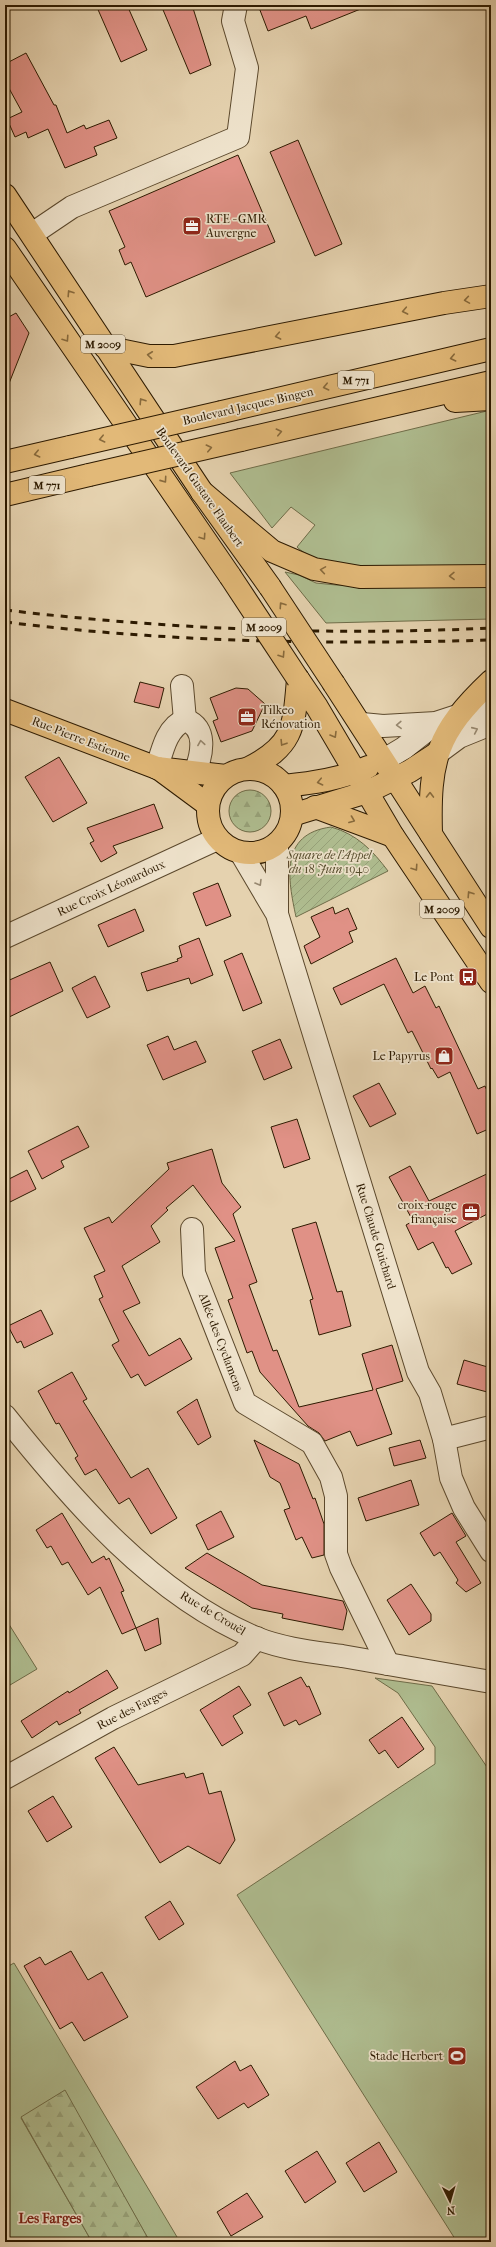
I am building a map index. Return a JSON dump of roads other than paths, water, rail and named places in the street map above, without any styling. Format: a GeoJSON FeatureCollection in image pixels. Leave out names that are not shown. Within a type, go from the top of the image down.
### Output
{"type":"FeatureCollection","features":[{"type":"Feature","properties":{"kind":"main road","name":"Boulevard Gustave Flaubert"},"geometry":{"type":"LineString","coordinates":[[5,195],[202,492],[270,587],[362,724],[396,778]]}},
{"type":"Feature","properties":{"kind":"main road","name":"M 2009"},"geometry":{"type":"LineString","coordinates":[[5,248],[230,576],[298,679],[356,772],[393,836],[491,982]]}},
{"type":"Feature","properties":{"kind":"main road"},"geometry":{"type":"LineString","coordinates":[[105,347],[149,356],[174,356],[491,296]]}},
{"type":"Feature","properties":{"kind":"main road","name":"Boulevard Jacques Bingen"},"geometry":{"type":"LineString","coordinates":[[5,462],[491,349]]}},
{"type":"Feature","properties":{"kind":"main road","name":"M 771"},"geometry":{"type":"LineString","coordinates":[[5,495],[491,382]]}},
{"type":"Feature","properties":{"kind":"main road"},"geometry":{"type":"LineString","coordinates":[[398,404],[491,399]]}},
{"type":"Feature","properties":{"kind":"main road"},"geometry":{"type":"LineString","coordinates":[[202,492],[272,551],[314,569],[360,577],[491,576]]}},
{"type":"Feature","properties":{"kind":"main road"},"geometry":{"type":"LineString","coordinates":[[247,769],[258,769],[268,773],[284,786],[292,805],[292,815],[285,836],[277,844],[260,852],[241,853],[232,850],[217,838],[208,817],[208,805],[211,794],[217,784],[226,776],[247,769],[266,760],[275,753],[288,736],[295,715],[298,679]]}},
{"type":"Feature","properties":{"kind":"main road"},"geometry":{"type":"LineString","coordinates":[[431,834],[430,792],[436,754],[457,716],[491,681]]}},
{"type":"Feature","properties":{"kind":"main road","name":"Rue Pierre Estienne"},"geometry":{"type":"LineString","coordinates":[[5,710],[157,768],[226,776]]}},
{"type":"Feature","properties":{"kind":"main road"},"geometry":{"type":"LineString","coordinates":[[292,815],[367,792],[396,778],[436,754]]}},
{"type":"Feature","properties":{"kind":"main road"},"geometry":{"type":"LineString","coordinates":[[284,786],[315,783],[356,772],[384,760]]}},
{"type":"Feature","properties":{"kind":"main road","name":"Rue Pierre Estienne"},"geometry":{"type":"LineString","coordinates":[[157,768],[208,805]]}},
{"type":"Feature","properties":{"kind":"main road","name":"M 2009"},"geometry":{"type":"LineString","coordinates":[[396,778],[491,927]]}},
{"type":"Feature","properties":{"kind":"main road"},"geometry":{"type":"LineString","coordinates":[[316,807],[393,836]]}},
{"type":"Feature","properties":{"kind":"street"},"geometry":{"type":"LineString","coordinates":[[32,234],[72,207],[238,137],[247,68],[233,21],[236,5]]}},
{"type":"Feature","properties":{"kind":"street"},"geometry":{"type":"LineString","coordinates":[[182,686],[184,720]]}},
{"type":"Feature","properties":{"kind":"street"},"geometry":{"type":"LineString","coordinates":[[384,760],[404,748],[436,724],[491,705]]}},
{"type":"Feature","properties":{"kind":"street"},"geometry":{"type":"LineString","coordinates":[[157,768],[162,751],[171,732],[175,726],[184,720],[191,722],[196,726],[201,741],[201,758],[195,772]]}},
{"type":"Feature","properties":{"kind":"street"},"geometry":{"type":"LineString","coordinates":[[362,724],[383,726],[436,724]]}},
{"type":"Feature","properties":{"kind":"street"},"geometry":{"type":"LineString","coordinates":[[436,754],[459,737],[491,724]]}},
{"type":"Feature","properties":{"kind":"street","name":"Rue Croix Léonardoux"},"geometry":{"type":"LineString","coordinates":[[5,937],[217,838]]}},
{"type":"Feature","properties":{"kind":"street","name":"Rue Claude Guichard"},"geometry":{"type":"LineString","coordinates":[[277,844],[277,914]]}},
{"type":"Feature","properties":{"kind":"street","name":"Rue Claude Guichard"},"geometry":{"type":"LineString","coordinates":[[241,853],[277,914],[418,1372],[430,1393],[444,1438],[451,1478],[464,1508],[491,1551]]}},
{"type":"Feature","properties":{"kind":"street","name":"Allée des Cyclamens"},"geometry":{"type":"LineString","coordinates":[[192,1229],[194,1273],[245,1403],[312,1444],[331,1477],[336,1496],[336,1554],[341,1568],[388,1664]]}},
{"type":"Feature","properties":{"kind":"street","name":"Rue de Crouël"},"geometry":{"type":"LineString","coordinates":[[5,1416],[94,1520],[162,1582],[219,1619],[257,1638],[290,1648],[491,1682]]}},
{"type":"Feature","properties":{"kind":"street"},"geometry":{"type":"LineString","coordinates":[[444,1438],[491,1427]]}},
{"type":"Feature","properties":{"kind":"street","name":"Rue des Farges"},"geometry":{"type":"LineString","coordinates":[[5,1778],[113,1718],[242,1655],[257,1638]]}},
{"type":"Feature","properties":{"kind":"railway"},"geometry":{"type":"LineString","coordinates":[[5,610],[126,622],[248,629],[369,631],[491,628]]}},
{"type":"Feature","properties":{"kind":"railway"},"geometry":{"type":"LineString","coordinates":[[5,622],[65,629],[187,638],[308,642],[491,640]]}},
{"type":"Feature","properties":{"kind":"place","name":"RTE - GMR Auvergne"},"geometry":{"type":"Point","coordinates":[192,226]}},
{"type":"Feature","properties":{"kind":"place","name":"Tilkeo Rénovation"},"geometry":{"type":"Point","coordinates":[247,717]}},
{"type":"Feature","properties":{"kind":"place","name":"Le Pont"},"geometry":{"type":"Point","coordinates":[468,977]}},
{"type":"Feature","properties":{"kind":"place","name":"Le Papyrus"},"geometry":{"type":"Point","coordinates":[444,1056]}},
{"type":"Feature","properties":{"kind":"place","name":"croix-rouge française"},"geometry":{"type":"Point","coordinates":[471,1212]}},
{"type":"Feature","properties":{"kind":"place","name":"Stade Herbert"},"geometry":{"type":"Point","coordinates":[457,2056]}},
{"type":"Feature","properties":{"kind":"district","name":"Les Farges"},"geometry":{"type":"Point","coordinates":[50,2218]}},
{"type":"Feature","properties":{"kind":"park label","name":"Square de l'Appel du 18 Juin 1940"},"geometry":{"type":"Point","coordinates":[329,862]}}]}
